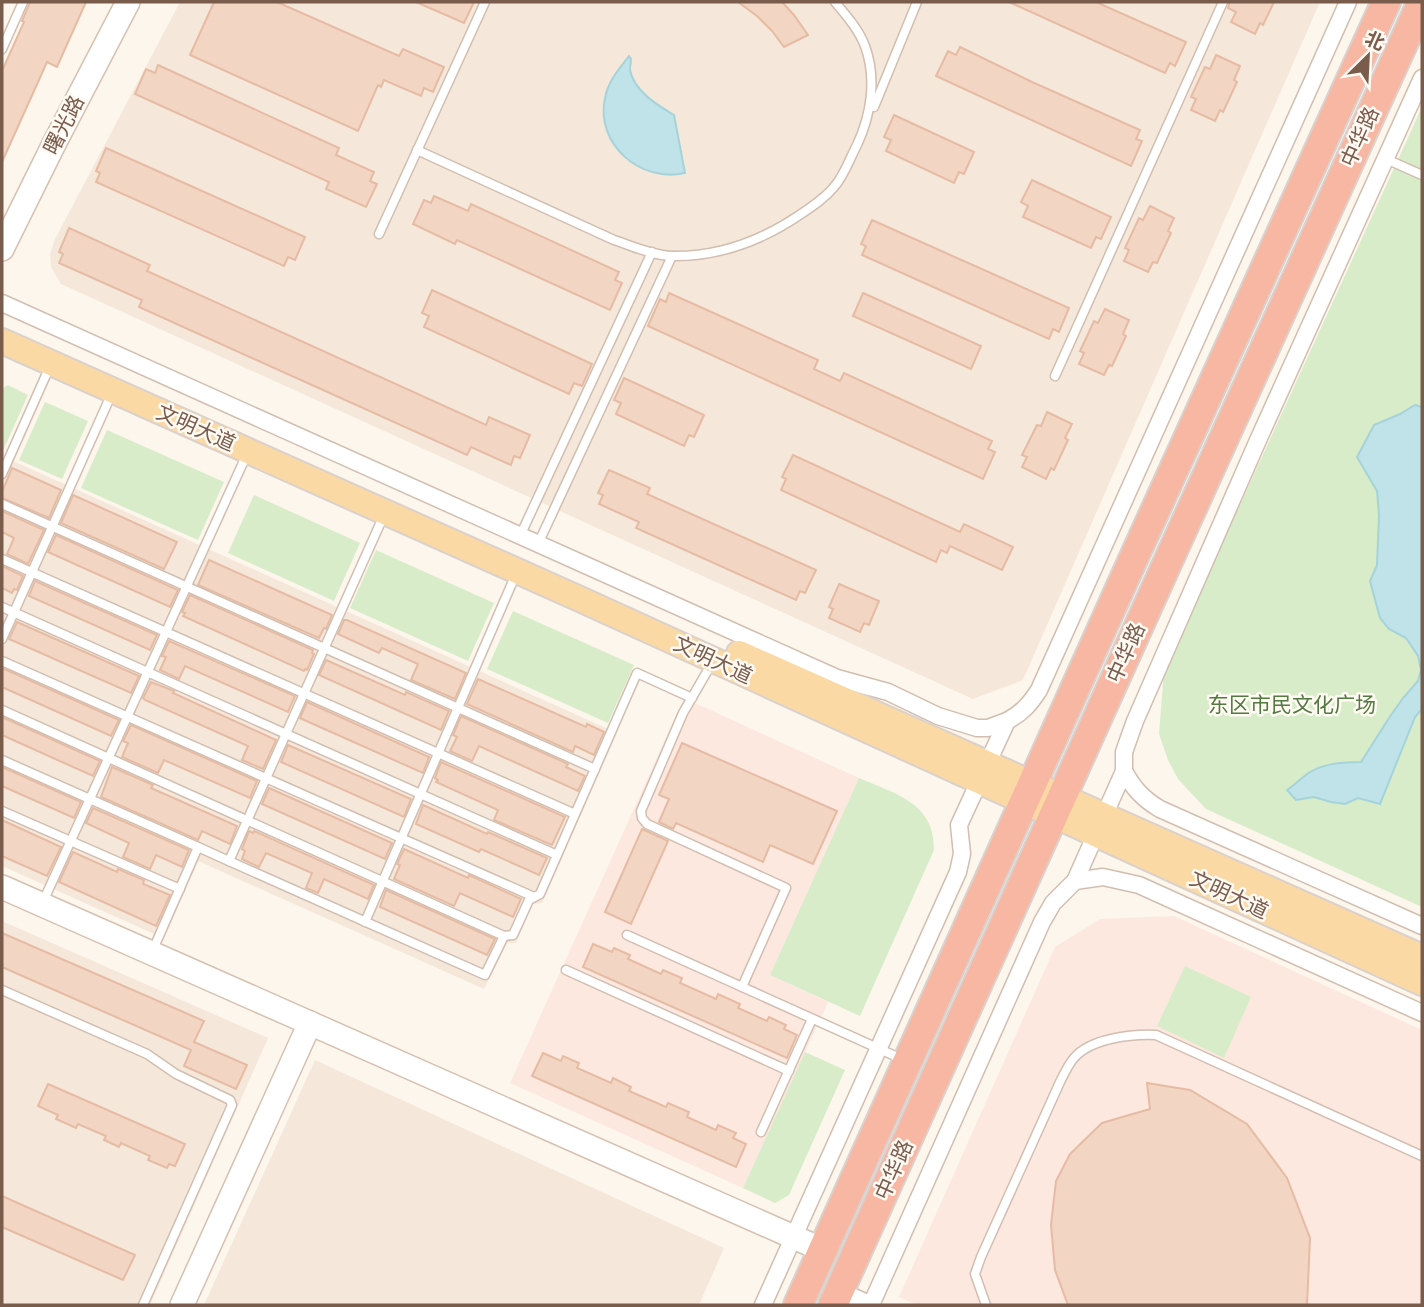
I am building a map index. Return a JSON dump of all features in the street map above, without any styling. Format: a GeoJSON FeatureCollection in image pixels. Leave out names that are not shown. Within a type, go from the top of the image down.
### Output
{"type":"FeatureCollection","features":[{"type":"Feature","properties":{"kind":"highway","name":"中华路"},"geometry":{"type":"LineString","coordinates":[[798,1305],[1386,2]]}},
{"type":"Feature","properties":{"kind":"highway","name":"中华路"},"geometry":{"type":"LineString","coordinates":[[836,1298],[1422,2]]}},
{"type":"Feature","properties":{"kind":"main road","name":"文明大道"},"geometry":{"type":"LineString","coordinates":[[2,324],[1057,806],[1422,957]]}},
{"type":"Feature","properties":{"kind":"main road","name":"文明大道"},"geometry":{"type":"LineString","coordinates":[[2,341],[714,660],[983,773]]}},
{"type":"Feature","properties":{"kind":"main road","name":"文明大道"},"geometry":{"type":"LineString","coordinates":[[1100,825],[1422,983]]}},
{"type":"Feature","properties":{"kind":"street","name":"曙光路"},"geometry":{"type":"LineString","coordinates":[[2,249],[128,2]]}},
{"type":"Feature","properties":{"kind":"street"},"geometry":{"type":"LineString","coordinates":[[2,303],[837,678],[888,692],[938,716],[976,728],[988,728],[1007,721],[1029,706],[1039,690],[1349,2]]}},
{"type":"Feature","properties":{"kind":"street"},"geometry":{"type":"LineString","coordinates":[[836,1298],[871,1305],[1042,922],[1053,903],[1075,881],[1124,771],[1124,752],[1135,721],[1422,78]]}},
{"type":"Feature","properties":{"kind":"street"},"geometry":{"type":"LineString","coordinates":[[763,1305],[958,872],[962,853],[959,825],[1007,721]]}},
{"type":"Feature","properties":{"kind":"street"},"geometry":{"type":"LineString","coordinates":[[1124,771],[1133,788],[1160,808],[1422,926]]}},
{"type":"Feature","properties":{"kind":"street"},"geometry":{"type":"LineString","coordinates":[[1075,881],[1102,877],[1139,885],[1422,1013]]}},
{"type":"Feature","properties":{"kind":"street"},"geometry":{"type":"LineString","coordinates":[[2,887],[823,1250]]}},
{"type":"Feature","properties":{"kind":"street"},"geometry":{"type":"LineString","coordinates":[[182,1305],[310,1023]]}},
{"type":"Feature","properties":{"kind":"lane"},"geometry":{"type":"LineString","coordinates":[[2,49],[23,2]]}},
{"type":"Feature","properties":{"kind":"lane"},"geometry":{"type":"LineString","coordinates":[[379,234],[485,2]]}},
{"type":"Feature","properties":{"kind":"lane"},"geometry":{"type":"LineString","coordinates":[[835,2],[849,18],[865,46],[870,70],[871,104],[864,129]]}},
{"type":"Feature","properties":{"kind":"lane"},"geometry":{"type":"LineString","coordinates":[[418,150],[614,240],[652,252],[672,256],[695,255],[737,247],[766,235],[795,218],[836,186],[864,129],[917,2]]}},
{"type":"Feature","properties":{"kind":"lane"},"geometry":{"type":"LineString","coordinates":[[1055,376],[1223,2]]}},
{"type":"Feature","properties":{"kind":"lane"},"geometry":{"type":"LineString","coordinates":[[1386,159],[1422,175]]}},
{"type":"Feature","properties":{"kind":"lane"},"geometry":{"type":"LineString","coordinates":[[520,536],[652,252]]}},
{"type":"Feature","properties":{"kind":"lane"},"geometry":{"type":"LineString","coordinates":[[538,544],[672,256]]}},
{"type":"Feature","properties":{"kind":"lane"},"geometry":{"type":"LineString","coordinates":[[2,474],[51,363]]}},
{"type":"Feature","properties":{"kind":"lane"},"geometry":{"type":"LineString","coordinates":[[2,639],[113,391]]}},
{"type":"Feature","properties":{"kind":"lane"},"geometry":{"type":"LineString","coordinates":[[42,905],[248,451]]}},
{"type":"Feature","properties":{"kind":"lane"},"geometry":{"type":"LineString","coordinates":[[2,504],[595,769]]}},
{"type":"Feature","properties":{"kind":"lane"},"geometry":{"type":"LineString","coordinates":[[229,861],[385,512]]}},
{"type":"Feature","properties":{"kind":"lane"},"geometry":{"type":"LineString","coordinates":[[2,559],[575,814]]}},
{"type":"Feature","properties":{"kind":"lane"},"geometry":{"type":"LineString","coordinates":[[365,922],[517,571]]}},
{"type":"Feature","properties":{"kind":"lane"},"geometry":{"type":"LineString","coordinates":[[2,607],[557,855]]}},
{"type":"Feature","properties":{"kind":"lane"},"geometry":{"type":"LineString","coordinates":[[714,660],[683,713],[641,811],[647,824],[786,888],[742,987]]}},
{"type":"Feature","properties":{"kind":"lane"},"geometry":{"type":"LineString","coordinates":[[2,661],[534,897]]}},
{"type":"Feature","properties":{"kind":"lane"},"geometry":{"type":"LineString","coordinates":[[2,710],[504,936],[513,935],[529,900],[540,894],[637,673],[692,698]]}},
{"type":"Feature","properties":{"kind":"lane"},"geometry":{"type":"LineString","coordinates":[[2,760],[485,975],[504,936]]}},
{"type":"Feature","properties":{"kind":"lane"},"geometry":{"type":"LineString","coordinates":[[2,811],[180,889]]}},
{"type":"Feature","properties":{"kind":"lane"},"geometry":{"type":"LineString","coordinates":[[152,953],[198,848]]}},
{"type":"Feature","properties":{"kind":"lane"},"geometry":{"type":"LineString","coordinates":[[627,935],[907,1062]]}},
{"type":"Feature","properties":{"kind":"lane"},"geometry":{"type":"LineString","coordinates":[[566,970],[789,1071]]}},
{"type":"Feature","properties":{"kind":"lane"},"geometry":{"type":"LineString","coordinates":[[2,990],[148,1054],[176,1074],[230,1100],[232,1105],[143,1305]]}},
{"type":"Feature","properties":{"kind":"lane"},"geometry":{"type":"LineString","coordinates":[[761,1132],[813,1019]]}},
{"type":"Feature","properties":{"kind":"lane"},"geometry":{"type":"LineString","coordinates":[[986,1305],[975,1274],[981,1257],[1060,1082],[1075,1056],[1098,1042],[1130,1034],[1156,1035],[1422,1156]]}},
{"type":"Feature","properties":{"kind":"shaded area"},"geometry":{"type":"Polygon","coordinates":[[[180,2],[1320,2],[1023,680],[973,699],[61,284],[51,267],[50,254],[55,239],[180,2]]]}},
{"type":"Feature","properties":{"kind":"shaded area"},"geometry":{"type":"Polygon","coordinates":[[[2,456],[617,733],[542,903],[533,904],[516,943],[507,943],[484,989],[198,861],[163,938],[2,866],[2,456]]]}},
{"type":"Feature","properties":{"kind":"shaded area"},"geometry":{"type":"Polygon","coordinates":[[[684,698],[859,778],[770,975],[828,1002],[743,1188],[510,1083],[684,698]]]}},
{"type":"Feature","properties":{"kind":"shaded area"},"geometry":{"type":"Polygon","coordinates":[[[1174,916],[1422,1030],[1422,1305],[917,1305],[899,1297],[1055,947],[1100,919],[1174,916]]]}},
{"type":"Feature","properties":{"kind":"shaded area"},"geometry":{"type":"Polygon","coordinates":[[[2,921],[268,1038],[150,1305],[2,1305],[2,921]]]}},
{"type":"Feature","properties":{"kind":"shaded area"},"geometry":{"type":"Polygon","coordinates":[[[315,1060],[724,1248],[699,1305],[204,1305],[315,1060]]]}},
{"type":"Feature","properties":{"kind":"green space","name":"东区市民文化广场"},"geometry":{"type":"Polygon","coordinates":[[[1422,107],[1422,907],[1206,809],[1178,779],[1159,734],[1164,671],[1422,107]]]}},
{"type":"Feature","properties":{"kind":"green space"},"geometry":{"type":"Polygon","coordinates":[[[8,385],[28,395],[2,453],[2,389],[8,385]]]}},
{"type":"Feature","properties":{"kind":"green space"},"geometry":{"type":"Polygon","coordinates":[[[45,402],[88,421],[62,479],[19,460],[45,402]]]}},
{"type":"Feature","properties":{"kind":"green space"},"geometry":{"type":"Polygon","coordinates":[[[107,430],[224,482],[198,540],[81,488],[107,430]]]}},
{"type":"Feature","properties":{"kind":"green space"},"geometry":{"type":"Polygon","coordinates":[[[254,495],[360,543],[334,601],[228,553],[254,495]]]}},
{"type":"Feature","properties":{"kind":"green space"},"geometry":{"type":"Polygon","coordinates":[[[376,550],[494,603],[468,661],[350,608],[376,550]]]}},
{"type":"Feature","properties":{"kind":"green space"},"geometry":{"type":"Polygon","coordinates":[[[513,611],[634,665],[608,723],[487,669],[513,611]]]}},
{"type":"Feature","properties":{"kind":"green space"},"geometry":{"type":"Polygon","coordinates":[[[859,778],[911,802],[928,821],[933,834],[934,850],[860,1016],[770,975],[859,778]]]}},
{"type":"Feature","properties":{"kind":"green space"},"geometry":{"type":"Polygon","coordinates":[[[1185,966],[1251,997],[1224,1058],[1157,1026],[1185,966]]]}},
{"type":"Feature","properties":{"kind":"green space"},"geometry":{"type":"Polygon","coordinates":[[[805,1052],[845,1070],[789,1195],[775,1203],[743,1188],[805,1052]]]}},
{"type":"Feature","properties":{"kind":"water"},"geometry":{"type":"Polygon","coordinates":[[[629,56],[632,78],[641,91],[674,115],[685,173],[669,175],[638,166],[614,145],[607,131],[604,115],[606,92],[629,56]]]}},
{"type":"Feature","properties":{"kind":"water"},"geometry":{"type":"Polygon","coordinates":[[[1415,405],[1422,407],[1422,709],[1415,717],[1380,804],[1358,798],[1345,804],[1314,797],[1296,800],[1287,790],[1310,772],[1328,765],[1361,762],[1403,698],[1418,681],[1421,670],[1418,656],[1406,638],[1389,629],[1380,618],[1370,581],[1377,565],[1377,491],[1357,457],[1374,425],[1415,405]]]}},
{"type":"Feature","properties":{"kind":"building"},"geometry":{"type":"Polygon","coordinates":[[[30,2],[86,2],[57,67],[47,62],[2,162],[2,71],[30,2]]]}},
{"type":"Feature","properties":{"kind":"building"},"geometry":{"type":"Polygon","coordinates":[[[214,2],[277,2],[399,56],[403,49],[444,67],[433,92],[424,88],[421,96],[384,80],[381,87],[378,85],[358,131],[190,55],[214,2]]]}},
{"type":"Feature","properties":{"kind":"building"},"geometry":{"type":"Polygon","coordinates":[[[416,2],[474,2],[464,23],[416,2]]]}},
{"type":"Feature","properties":{"kind":"building"},"geometry":{"type":"Polygon","coordinates":[[[738,2],[782,2],[808,35],[784,47],[757,16],[738,2]]]}},
{"type":"Feature","properties":{"kind":"building"},"geometry":{"type":"Polygon","coordinates":[[[1009,2],[1096,2],[1186,42],[1175,66],[1170,63],[1165,73],[1009,2]]]}},
{"type":"Feature","properties":{"kind":"building"},"geometry":{"type":"Polygon","coordinates":[[[1230,2],[1274,2],[1263,25],[1260,23],[1255,34],[1231,22],[1236,12],[1228,8],[1230,2]]]}},
{"type":"Feature","properties":{"kind":"building"},"geometry":{"type":"Polygon","coordinates":[[[960,47],[1140,130],[1136,139],[1142,141],[1131,166],[936,76],[948,51],[956,55],[960,47]]]}},
{"type":"Feature","properties":{"kind":"building"},"geometry":{"type":"Polygon","coordinates":[[[1216,55],[1240,66],[1234,80],[1237,82],[1223,112],[1220,110],[1215,121],[1191,110],[1196,99],[1191,97],[1205,67],[1210,69],[1216,55]]]}},
{"type":"Feature","properties":{"kind":"building"},"geometry":{"type":"Polygon","coordinates":[[[158,65],[339,148],[336,155],[374,172],[370,181],[377,184],[366,207],[326,189],[329,182],[135,94],[146,69],[155,73],[158,65]]]}},
{"type":"Feature","properties":{"kind":"building"},"geometry":{"type":"Polygon","coordinates":[[[894,115],[974,152],[964,174],[959,172],[954,183],[886,151],[891,140],[884,137],[894,115]]]}},
{"type":"Feature","properties":{"kind":"building"},"geometry":{"type":"Polygon","coordinates":[[[106,148],[305,237],[295,260],[288,257],[284,266],[96,182],[100,173],[96,171],[106,148]]]}},
{"type":"Feature","properties":{"kind":"building"},"geometry":{"type":"Polygon","coordinates":[[[1032,180],[1111,217],[1101,239],[1096,237],[1091,248],[1023,217],[1028,206],[1021,202],[1032,180]]]}},
{"type":"Feature","properties":{"kind":"building"},"geometry":{"type":"Polygon","coordinates":[[[434,196],[468,211],[471,204],[619,272],[615,280],[622,283],[610,310],[457,240],[455,244],[413,224],[424,200],[431,203],[434,196]]]}},
{"type":"Feature","properties":{"kind":"building"},"geometry":{"type":"Polygon","coordinates":[[[1150,206],[1174,218],[1168,231],[1171,233],[1157,263],[1153,262],[1148,272],[1124,261],[1129,250],[1125,248],[1139,218],[1143,220],[1150,206]]]}},
{"type":"Feature","properties":{"kind":"building"},"geometry":{"type":"Polygon","coordinates":[[[872,220],[1069,308],[1059,332],[1053,329],[1049,339],[862,255],[866,246],[861,244],[872,220]]]}},
{"type":"Feature","properties":{"kind":"building"},"geometry":{"type":"Polygon","coordinates":[[[69,228],[150,265],[147,271],[486,425],[489,417],[530,435],[520,458],[514,456],[511,465],[471,447],[467,455],[139,307],[142,300],[59,263],[63,254],[59,252],[69,228]]]}},
{"type":"Feature","properties":{"kind":"building"},"geometry":{"type":"Polygon","coordinates":[[[432,290],[592,364],[582,386],[574,383],[569,394],[424,327],[429,316],[422,313],[432,290]]]}},
{"type":"Feature","properties":{"kind":"building"},"geometry":{"type":"Polygon","coordinates":[[[669,293],[818,360],[814,369],[840,381],[844,373],[992,441],[988,449],[995,452],[983,479],[648,326],[660,299],[666,302],[669,293]]]}},
{"type":"Feature","properties":{"kind":"building"},"geometry":{"type":"Polygon","coordinates":[[[863,293],[981,346],[971,369],[853,316],[863,293]]]}},
{"type":"Feature","properties":{"kind":"building"},"geometry":{"type":"Polygon","coordinates":[[[1105,309],[1129,320],[1123,334],[1126,336],[1112,366],[1109,365],[1104,375],[1079,364],[1084,353],[1080,351],[1094,321],[1098,323],[1105,309]]]}},
{"type":"Feature","properties":{"kind":"building"},"geometry":{"type":"Polygon","coordinates":[[[624,378],[704,415],[694,437],[689,435],[684,446],[616,414],[621,403],[614,400],[624,378]]]}},
{"type":"Feature","properties":{"kind":"building"},"geometry":{"type":"Polygon","coordinates":[[[1047,412],[1072,424],[1065,438],[1068,440],[1054,470],[1051,468],[1046,479],[1022,467],[1027,457],[1022,455],[1037,425],[1041,426],[1047,412]]]}},
{"type":"Feature","properties":{"kind":"building"},"geometry":{"type":"Polygon","coordinates":[[[793,455],[960,532],[964,524],[1013,547],[1002,570],[950,546],[947,553],[941,550],[936,562],[781,490],[786,479],[782,477],[793,455]]]}},
{"type":"Feature","properties":{"kind":"building"},"geometry":{"type":"Polygon","coordinates":[[[12,468],[61,490],[49,518],[2,498],[12,468]]]}},
{"type":"Feature","properties":{"kind":"building"},"geometry":{"type":"Polygon","coordinates":[[[609,470],[650,488],[647,494],[816,570],[805,593],[800,591],[796,600],[636,528],[639,522],[599,504],[603,495],[598,493],[609,470]]]}},
{"type":"Feature","properties":{"kind":"building"},"geometry":{"type":"Polygon","coordinates":[[[73,495],[177,542],[164,569],[61,523],[73,495]]]}},
{"type":"Feature","properties":{"kind":"building"},"geometry":{"type":"Polygon","coordinates":[[[2,511],[44,530],[28,564],[7,554],[14,538],[2,532],[2,511]]]}},
{"type":"Feature","properties":{"kind":"building"},"geometry":{"type":"Polygon","coordinates":[[[56,535],[178,590],[170,607],[48,552],[56,535]]]}},
{"type":"Feature","properties":{"kind":"building"},"geometry":{"type":"Polygon","coordinates":[[[209,560],[332,615],[326,629],[324,628],[319,638],[198,585],[209,560]]]}},
{"type":"Feature","properties":{"kind":"building"},"geometry":{"type":"Polygon","coordinates":[[[2,566],[23,576],[17,590],[14,589],[12,593],[2,588],[2,566]]]}},
{"type":"Feature","properties":{"kind":"building"},"geometry":{"type":"Polygon","coordinates":[[[35,581],[157,635],[150,650],[29,596],[35,581]]]}},
{"type":"Feature","properties":{"kind":"building"},"geometry":{"type":"Polygon","coordinates":[[[839,584],[879,601],[869,625],[864,623],[860,632],[829,618],[833,609],[829,607],[839,584]]]}},
{"type":"Feature","properties":{"kind":"building"},"geometry":{"type":"Polygon","coordinates":[[[190,595],[313,650],[314,654],[307,670],[304,671],[183,616],[185,613],[182,612],[190,595]]]}},
{"type":"Feature","properties":{"kind":"building"},"geometry":{"type":"Polygon","coordinates":[[[344,620],[466,673],[455,699],[411,680],[418,664],[382,648],[379,653],[338,634],[344,620]]]}},
{"type":"Feature","properties":{"kind":"building"},"geometry":{"type":"Polygon","coordinates":[[[17,622],[139,676],[131,693],[9,639],[17,622]]]}},
{"type":"Feature","properties":{"kind":"building"},"geometry":{"type":"Polygon","coordinates":[[[169,641],[295,696],[288,712],[185,666],[179,679],[160,670],[166,657],[162,656],[169,641]]]}},
{"type":"Feature","properties":{"kind":"building"},"geometry":{"type":"Polygon","coordinates":[[[326,660],[449,711],[441,730],[319,675],[326,660]]]}},
{"type":"Feature","properties":{"kind":"building"},"geometry":{"type":"Polygon","coordinates":[[[2,668],[119,720],[111,736],[2,687],[2,668]]]}},
{"type":"Feature","properties":{"kind":"building"},"geometry":{"type":"Polygon","coordinates":[[[478,679],[586,727],[587,724],[604,732],[594,755],[575,746],[573,752],[467,704],[478,679]]]}},
{"type":"Feature","properties":{"kind":"building"},"geometry":{"type":"Polygon","coordinates":[[[151,682],[276,740],[263,769],[242,760],[248,746],[145,700],[143,698],[151,682]]]}},
{"type":"Feature","properties":{"kind":"building"},"geometry":{"type":"Polygon","coordinates":[[[307,702],[429,757],[423,773],[300,718],[307,702]]]}},
{"type":"Feature","properties":{"kind":"building"},"geometry":{"type":"Polygon","coordinates":[[[461,716],[568,764],[566,767],[585,776],[578,791],[479,746],[472,761],[450,751],[457,737],[453,735],[461,716]]]}},
{"type":"Feature","properties":{"kind":"building"},"geometry":{"type":"Polygon","coordinates":[[[2,717],[100,761],[93,776],[2,735],[2,717]]]}},
{"type":"Feature","properties":{"kind":"building"},"geometry":{"type":"Polygon","coordinates":[[[131,725],[257,781],[250,798],[164,760],[158,773],[122,757],[128,743],[123,741],[131,725]]]}},
{"type":"Feature","properties":{"kind":"building"},"geometry":{"type":"Polygon","coordinates":[[[682,743],[837,811],[813,864],[770,845],[763,862],[676,823],[673,829],[659,822],[669,799],[659,795],[682,743]]]}},
{"type":"Feature","properties":{"kind":"building"},"geometry":{"type":"Polygon","coordinates":[[[288,745],[411,799],[404,817],[281,762],[288,745]]]}},
{"type":"Feature","properties":{"kind":"building"},"geometry":{"type":"Polygon","coordinates":[[[441,762],[565,817],[552,845],[494,820],[498,810],[436,782],[441,762]]]}},
{"type":"Feature","properties":{"kind":"building"},"geometry":{"type":"Polygon","coordinates":[[[2,767],[81,802],[74,818],[2,786],[2,767]]]}},
{"type":"Feature","properties":{"kind":"building"},"geometry":{"type":"Polygon","coordinates":[[[112,767],[153,785],[151,788],[237,826],[230,844],[202,831],[198,840],[101,797],[112,767]]]}},
{"type":"Feature","properties":{"kind":"building"},"geometry":{"type":"Polygon","coordinates":[[[269,788],[392,843],[385,859],[262,804],[269,788]]]}},
{"type":"Feature","properties":{"kind":"building"},"geometry":{"type":"Polygon","coordinates":[[[423,805],[547,858],[539,875],[416,824],[423,805]]]}},
{"type":"Feature","properties":{"kind":"building"},"geometry":{"type":"Polygon","coordinates":[[[93,808],[189,850],[182,867],[156,855],[150,869],[123,857],[129,843],[86,823],[93,808]]]}},
{"type":"Feature","properties":{"kind":"building"},"geometry":{"type":"Polygon","coordinates":[[[2,820],[61,847],[47,876],[2,856],[2,820]]]}},
{"type":"Feature","properties":{"kind":"building"},"geometry":{"type":"Polygon","coordinates":[[[642,829],[668,841],[631,924],[605,912],[642,829]]]}},
{"type":"Feature","properties":{"kind":"building"},"geometry":{"type":"Polygon","coordinates":[[[249,831],[374,885],[368,899],[324,879],[318,893],[306,888],[312,873],[266,853],[259,867],[242,859],[245,851],[242,849],[249,831]]]}},
{"type":"Feature","properties":{"kind":"building"},"geometry":{"type":"Polygon","coordinates":[[[404,849],[521,899],[513,917],[460,893],[454,906],[394,879],[404,849]]]}},
{"type":"Feature","properties":{"kind":"building"},"geometry":{"type":"Polygon","coordinates":[[[73,852],[117,872],[118,869],[144,880],[143,884],[170,895],[156,926],[59,882],[73,852]]]}},
{"type":"Feature","properties":{"kind":"building"},"geometry":{"type":"Polygon","coordinates":[[[386,890],[495,939],[487,955],[380,907],[386,890]]]}},
{"type":"Feature","properties":{"kind":"building"},"geometry":{"type":"Polygon","coordinates":[[[2,933],[204,1021],[194,1042],[247,1065],[236,1089],[184,1066],[191,1050],[2,967],[2,933]]]}},
{"type":"Feature","properties":{"kind":"building"},"geometry":{"type":"Polygon","coordinates":[[[593,944],[612,952],[614,948],[630,955],[628,959],[661,974],[663,970],[682,978],[680,983],[716,999],[718,994],[740,1004],[738,1008],[767,1021],[769,1017],[786,1025],[784,1029],[797,1035],[787,1058],[583,967],[593,944]]]}},
{"type":"Feature","properties":{"kind":"building"},"geometry":{"type":"Polygon","coordinates":[[[543,1053],[561,1061],[563,1056],[579,1063],[577,1068],[611,1083],[613,1078],[631,1087],[629,1091],[666,1107],[668,1103],[689,1112],[687,1117],[716,1130],[718,1125],[736,1133],[733,1138],[746,1144],[736,1167],[532,1076],[543,1053]]]}},
{"type":"Feature","properties":{"kind":"building"},"geometry":{"type":"Polygon","coordinates":[[[1147,1083],[1190,1090],[1247,1124],[1287,1178],[1310,1238],[1307,1305],[1068,1305],[1055,1270],[1051,1225],[1056,1181],[1070,1154],[1102,1123],[1150,1109],[1147,1083]]]}},
{"type":"Feature","properties":{"kind":"building"},"geometry":{"type":"Polygon","coordinates":[[[48,1084],[185,1144],[175,1166],[169,1164],[167,1168],[148,1160],[150,1156],[121,1143],[119,1147],[104,1140],[106,1136],[78,1124],[76,1128],[56,1119],[58,1115],[38,1106],[48,1084]]]}},
{"type":"Feature","properties":{"kind":"building"},"geometry":{"type":"Polygon","coordinates":[[[2,1196],[135,1255],[123,1280],[2,1227],[2,1196]]]}}]}
